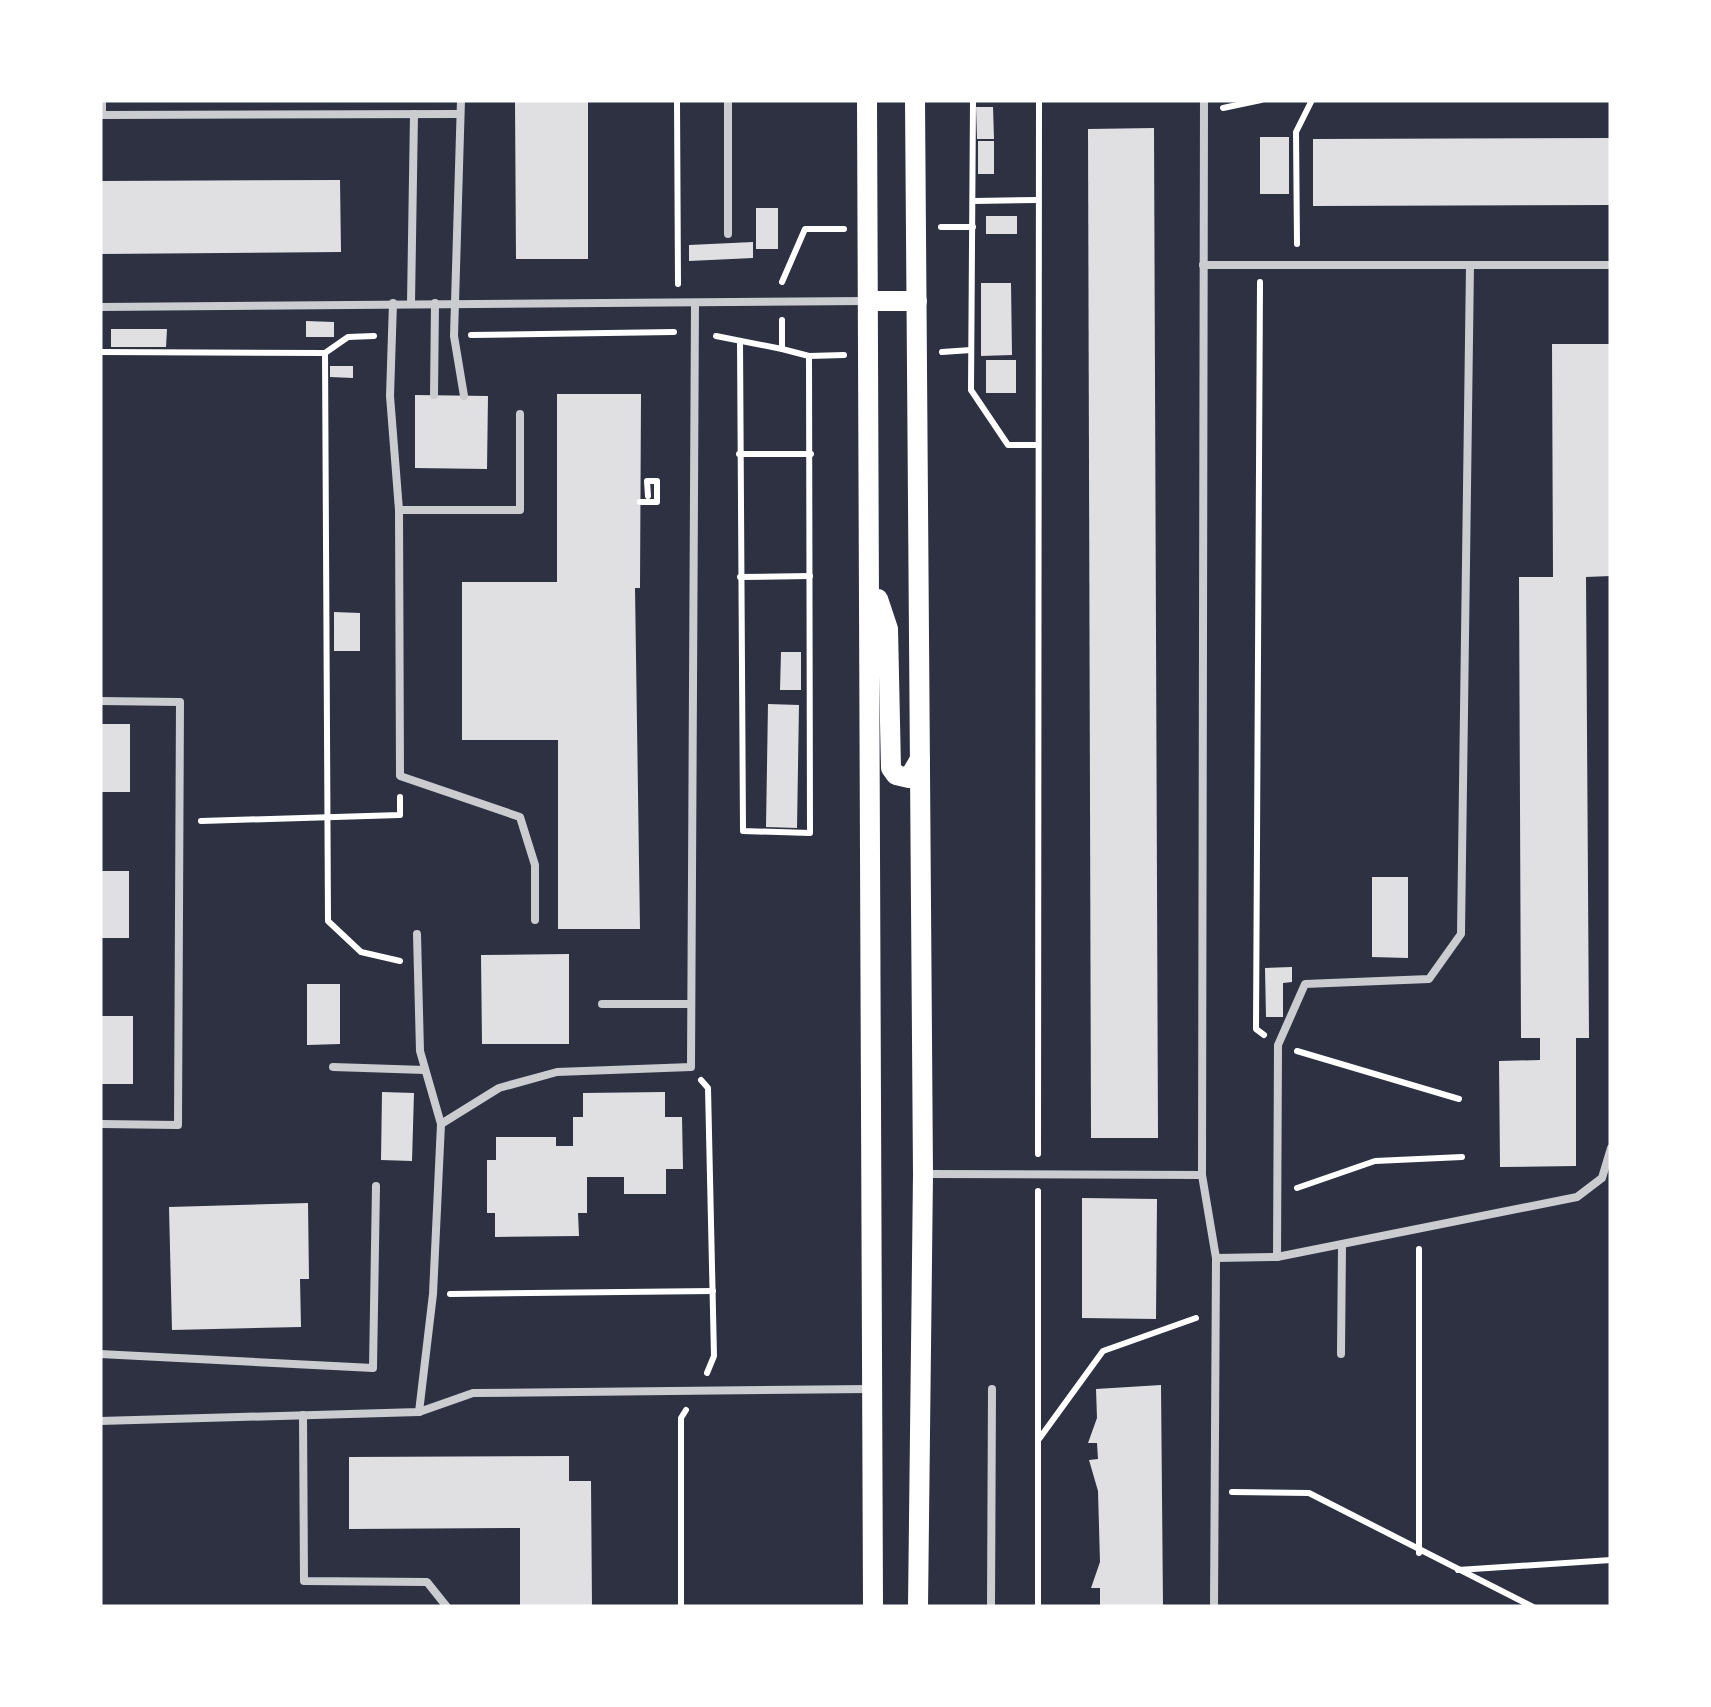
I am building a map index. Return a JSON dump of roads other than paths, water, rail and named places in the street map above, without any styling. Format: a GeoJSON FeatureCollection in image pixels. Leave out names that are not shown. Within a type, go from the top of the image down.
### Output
{"type":"FeatureCollection","features":[{"type":"Feature","properties":{"kind":"main road"},"geometry":{"type":"LineString","coordinates":[[867,100],[872,578],[873,1607]]}},
{"type":"Feature","properties":{"kind":"main road"},"geometry":{"type":"LineString","coordinates":[[915,100],[922,1174],[918,1607]]}},
{"type":"Feature","properties":{"kind":"main road"},"geometry":{"type":"LineString","coordinates":[[869,301],[917,300]]}},
{"type":"Feature","properties":{"kind":"main road"},"geometry":{"type":"LineString","coordinates":[[872,578],[888,629],[890,758],[896,775],[909,778],[921,756]]}},
{"type":"Feature","properties":{"kind":"lane"},"geometry":{"type":"LineString","coordinates":[[102,100],[102,115],[460,114]]}},
{"type":"Feature","properties":{"kind":"lane"},"geometry":{"type":"LineString","coordinates":[[460,100],[454,336],[464,396]]}},
{"type":"Feature","properties":{"kind":"lane"},"geometry":{"type":"LineString","coordinates":[[728,100],[728,234]]}},
{"type":"Feature","properties":{"kind":"lane"},"geometry":{"type":"LineString","coordinates":[[1204,100],[1202,1175],[1216,1258],[1214,1607]]}},
{"type":"Feature","properties":{"kind":"lane"},"geometry":{"type":"LineString","coordinates":[[411,303],[414,114]]}},
{"type":"Feature","properties":{"kind":"lane"},"geometry":{"type":"LineString","coordinates":[[1277,1257],[1278,1045],[1305,984],[1429,978],[1461,934],[1470,264]]}},
{"type":"Feature","properties":{"kind":"lane"},"geometry":{"type":"LineString","coordinates":[[1203,265],[1611,265]]}},
{"type":"Feature","properties":{"kind":"lane"},"geometry":{"type":"LineString","coordinates":[[100,307],[869,301]]}},
{"type":"Feature","properties":{"kind":"lane"},"geometry":{"type":"LineString","coordinates":[[393,303],[390,396],[399,510],[400,776],[520,816],[536,865],[536,920]]}},
{"type":"Feature","properties":{"kind":"lane"},"geometry":{"type":"LineString","coordinates":[[434,395],[435,303]]}},
{"type":"Feature","properties":{"kind":"lane"},"geometry":{"type":"LineString","coordinates":[[441,1124],[499,1088],[556,1072],[691,1067],[694,303]]}},
{"type":"Feature","properties":{"kind":"lane"},"geometry":{"type":"LineString","coordinates":[[399,510],[520,510],[520,414]]}},
{"type":"Feature","properties":{"kind":"lane"},"geometry":{"type":"LineString","coordinates":[[100,701],[180,702],[178,1125],[100,1124]]}},
{"type":"Feature","properties":{"kind":"lane"},"geometry":{"type":"LineString","coordinates":[[417,934],[420,1052],[441,1124],[434,1294],[419,1412]]}},
{"type":"Feature","properties":{"kind":"lane"},"geometry":{"type":"LineString","coordinates":[[602,1004],[691,1004]]}},
{"type":"Feature","properties":{"kind":"lane"},"geometry":{"type":"LineString","coordinates":[[333,1067],[425,1070]]}},
{"type":"Feature","properties":{"kind":"lane"},"geometry":{"type":"LineString","coordinates":[[1216,1258],[1277,1257],[1420,1232],[1577,1197],[1606,1178],[1611,1148]]}},
{"type":"Feature","properties":{"kind":"lane"},"geometry":{"type":"LineString","coordinates":[[922,1174],[1202,1175]]}},
{"type":"Feature","properties":{"kind":"lane"},"geometry":{"type":"LineString","coordinates":[[100,1354],[374,1368],[376,1186]]}},
{"type":"Feature","properties":{"kind":"lane"},"geometry":{"type":"LineString","coordinates":[[1342,1245],[1342,1354]]}},
{"type":"Feature","properties":{"kind":"lane"},"geometry":{"type":"LineString","coordinates":[[100,1421],[419,1412],[473,1393],[870,1389]]}},
{"type":"Feature","properties":{"kind":"lane"},"geometry":{"type":"LineString","coordinates":[[991,1607],[992,1389]]}},
{"type":"Feature","properties":{"kind":"lane"},"geometry":{"type":"LineString","coordinates":[[303,1414],[304,1582],[427,1582],[448,1607]]}}]}
